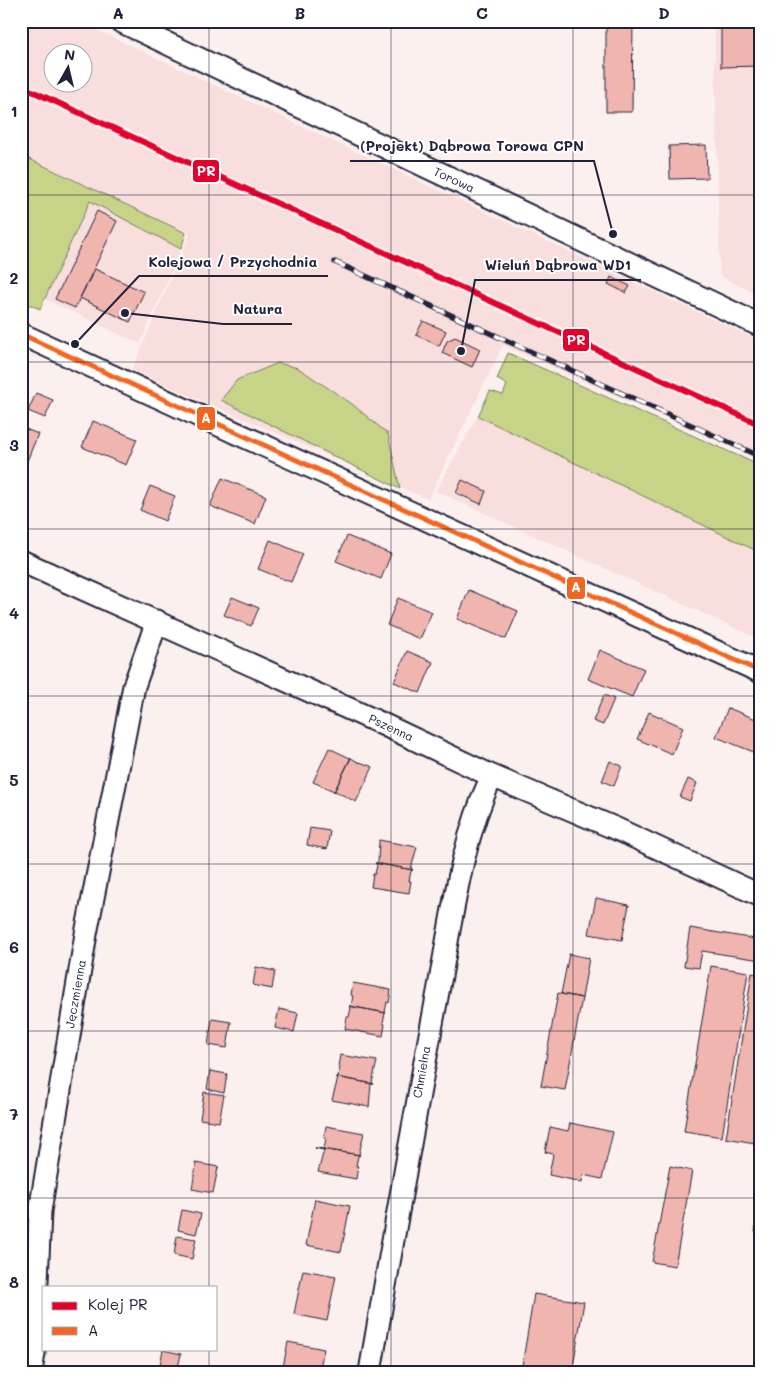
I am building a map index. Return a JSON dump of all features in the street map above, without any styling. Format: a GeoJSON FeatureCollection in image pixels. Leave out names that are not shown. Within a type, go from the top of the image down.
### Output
{"type":"FeatureCollection","features":[{"type":"Feature","properties":{"kind":"street","name":"Torowa"},"geometry":{"type":"LineString","coordinates":[[120,21],[761,326]]}},
{"type":"Feature","properties":{"kind":"street"},"geometry":{"type":"LineString","coordinates":[[21,334],[761,672]]}},
{"type":"Feature","properties":{"kind":"street","name":"Pszenna"},"geometry":{"type":"LineString","coordinates":[[21,561],[157,621],[492,776],[619,830],[761,896]]}},
{"type":"Feature","properties":{"kind":"street","name":"Jęczmienna"},"geometry":{"type":"LineString","coordinates":[[31,1372],[34,1354],[40,1211],[86,934],[134,686],[157,621]]}},
{"type":"Feature","properties":{"kind":"street","name":"Chmielna"},"geometry":{"type":"LineString","coordinates":[[370,1372],[411,1134],[453,908],[472,826],[492,776]]}},
{"type":"Feature","properties":{"kind":"shaded area"},"geometry":{"type":"Polygon","coordinates":[[[21,21],[78,21],[761,342],[761,460],[503,345],[428,499],[132,370],[190,234],[21,154],[21,21]]]}},
{"type":"Feature","properties":{"kind":"shaded area"},"geometry":{"type":"Polygon","coordinates":[[[714,21],[761,21],[761,296],[720,276],[714,21]]]}},
{"type":"Feature","properties":{"kind":"shaded area"},"geometry":{"type":"Polygon","coordinates":[[[90,201],[181,249],[140,344],[45,299],[90,201]]]}},
{"type":"Feature","properties":{"kind":"shaded area"},"geometry":{"type":"Polygon","coordinates":[[[478,416],[761,553],[761,640],[436,491],[478,416]]]}},
{"type":"Feature","properties":{"kind":"green space"},"geometry":{"type":"Polygon","coordinates":[[[21,155],[186,233],[181,249],[90,201],[40,309],[21,301],[21,155]]]}},
{"type":"Feature","properties":{"kind":"green space"},"geometry":{"type":"Polygon","coordinates":[[[508,353],[761,466],[761,553],[478,416],[490,391],[503,395],[507,385],[497,379],[508,353]]]}},
{"type":"Feature","properties":{"kind":"green space"},"geometry":{"type":"Polygon","coordinates":[[[278,363],[298,368],[352,404],[388,434],[400,489],[221,400],[237,380],[278,363]]]}},
{"type":"Feature","properties":{"kind":"building"},"geometry":{"type":"Polygon","coordinates":[[[606,21],[633,21],[632,112],[606,112],[606,21]]]}},
{"type":"Feature","properties":{"kind":"building"},"geometry":{"type":"Polygon","coordinates":[[[721,21],[761,21],[761,66],[721,67],[721,21]]]}},
{"type":"Feature","properties":{"kind":"building"},"geometry":{"type":"Polygon","coordinates":[[[706,145],[707,178],[670,179],[669,146],[706,145]]]}},
{"type":"Feature","properties":{"kind":"building"},"geometry":{"type":"Polygon","coordinates":[[[97,211],[117,221],[75,308],[55,299],[97,211]]]}},
{"type":"Feature","properties":{"kind":"building"},"geometry":{"type":"Polygon","coordinates":[[[95,269],[144,292],[130,322],[80,298],[95,269]]]}},
{"type":"Feature","properties":{"kind":"building"},"geometry":{"type":"Polygon","coordinates":[[[611,277],[630,286],[626,293],[608,284],[611,277]]]}},
{"type":"Feature","properties":{"kind":"building"},"geometry":{"type":"Polygon","coordinates":[[[423,321],[446,331],[439,346],[416,335],[423,321]]]}},
{"type":"Feature","properties":{"kind":"building"},"geometry":{"type":"Polygon","coordinates":[[[455,337],[480,349],[472,367],[442,353],[447,341],[455,337]]]}},
{"type":"Feature","properties":{"kind":"building"},"geometry":{"type":"Polygon","coordinates":[[[36,393],[53,400],[45,418],[28,411],[36,393]]]}},
{"type":"Feature","properties":{"kind":"building"},"geometry":{"type":"Polygon","coordinates":[[[93,421],[137,439],[126,465],[82,447],[93,421]]]}},
{"type":"Feature","properties":{"kind":"building"},"geometry":{"type":"Polygon","coordinates":[[[21,427],[38,434],[25,466],[21,464],[21,427]]]}},
{"type":"Feature","properties":{"kind":"building"},"geometry":{"type":"Polygon","coordinates":[[[222,478],[266,496],[255,524],[210,506],[222,478]]]}},
{"type":"Feature","properties":{"kind":"building"},"geometry":{"type":"Polygon","coordinates":[[[462,480],[486,491],[481,504],[456,493],[462,480]]]}},
{"type":"Feature","properties":{"kind":"building"},"geometry":{"type":"Polygon","coordinates":[[[150,486],[175,496],[165,521],[140,510],[150,486]]]}},
{"type":"Feature","properties":{"kind":"building"},"geometry":{"type":"Polygon","coordinates":[[[347,536],[391,554],[381,579],[336,561],[347,536]]]}},
{"type":"Feature","properties":{"kind":"building"},"geometry":{"type":"Polygon","coordinates":[[[270,540],[303,554],[291,582],[258,569],[270,540]]]}},
{"type":"Feature","properties":{"kind":"building"},"geometry":{"type":"Polygon","coordinates":[[[469,590],[518,611],[506,639],[457,619],[469,590]]]}},
{"type":"Feature","properties":{"kind":"building"},"geometry":{"type":"Polygon","coordinates":[[[232,597],[259,608],[251,626],[224,615],[232,597]]]}},
{"type":"Feature","properties":{"kind":"building"},"geometry":{"type":"Polygon","coordinates":[[[398,598],[432,612],[420,639],[387,625],[398,598]]]}},
{"type":"Feature","properties":{"kind":"building"},"geometry":{"type":"Polygon","coordinates":[[[600,650],[644,669],[632,697],[588,679],[600,650]]]}},
{"type":"Feature","properties":{"kind":"building"},"geometry":{"type":"Polygon","coordinates":[[[407,651],[433,662],[420,693],[394,682],[407,651]]]}},
{"type":"Feature","properties":{"kind":"building"},"geometry":{"type":"Polygon","coordinates":[[[604,695],[614,699],[603,725],[593,721],[604,695]]]}},
{"type":"Feature","properties":{"kind":"building"},"geometry":{"type":"Polygon","coordinates":[[[728,708],[761,721],[761,755],[716,737],[728,708]]]}},
{"type":"Feature","properties":{"kind":"building"},"geometry":{"type":"Polygon","coordinates":[[[649,712],[683,727],[672,754],[637,739],[649,712]]]}},
{"type":"Feature","properties":{"kind":"building"},"geometry":{"type":"Polygon","coordinates":[[[329,748],[351,757],[334,792],[313,782],[329,748]]]}},
{"type":"Feature","properties":{"kind":"building"},"geometry":{"type":"Polygon","coordinates":[[[351,758],[373,767],[356,802],[334,792],[351,758]]]}},
{"type":"Feature","properties":{"kind":"building"},"geometry":{"type":"Polygon","coordinates":[[[610,761],[622,766],[614,786],[602,781],[610,761]]]}},
{"type":"Feature","properties":{"kind":"building"},"geometry":{"type":"Polygon","coordinates":[[[688,779],[697,783],[690,801],[680,797],[688,779]]]}},
{"type":"Feature","properties":{"kind":"building"},"geometry":{"type":"Polygon","coordinates":[[[310,828],[330,831],[327,849],[307,845],[310,828]]]}},
{"type":"Feature","properties":{"kind":"building"},"geometry":{"type":"Polygon","coordinates":[[[379,840],[417,847],[411,869],[413,870],[375,863],[378,863],[379,840]]]}},
{"type":"Feature","properties":{"kind":"building"},"geometry":{"type":"Polygon","coordinates":[[[375,863],[413,870],[411,871],[409,881],[411,881],[409,893],[371,887],[377,865],[375,863]]]}},
{"type":"Feature","properties":{"kind":"building"},"geometry":{"type":"Polygon","coordinates":[[[596,898],[629,905],[622,940],[589,934],[596,898]]]}},
{"type":"Feature","properties":{"kind":"building"},"geometry":{"type":"Polygon","coordinates":[[[690,928],[761,940],[761,960],[702,951],[699,968],[684,966],[690,928]]]}},
{"type":"Feature","properties":{"kind":"building"},"geometry":{"type":"Polygon","coordinates":[[[569,954],[589,958],[582,998],[561,994],[569,954]]]}},
{"type":"Feature","properties":{"kind":"building"},"geometry":{"type":"Polygon","coordinates":[[[711,966],[748,972],[722,1137],[684,1131],[711,966]]]}},
{"type":"Feature","properties":{"kind":"building"},"geometry":{"type":"Polygon","coordinates":[[[256,967],[275,971],[272,989],[253,985],[256,967]]]}},
{"type":"Feature","properties":{"kind":"building"},"geometry":{"type":"Polygon","coordinates":[[[752,973],[761,975],[761,1144],[726,1138],[752,973]]]}},
{"type":"Feature","properties":{"kind":"building"},"geometry":{"type":"Polygon","coordinates":[[[353,983],[391,990],[386,1013],[349,1006],[351,1006],[353,996],[351,995],[353,983]]]}},
{"type":"Feature","properties":{"kind":"building"},"geometry":{"type":"Polygon","coordinates":[[[558,993],[582,998],[565,1090],[541,1086],[558,993]]]}},
{"type":"Feature","properties":{"kind":"building"},"geometry":{"type":"Polygon","coordinates":[[[349,1006],[386,1013],[383,1023],[385,1024],[383,1036],[345,1029],[351,1008],[349,1006]]]}},
{"type":"Feature","properties":{"kind":"building"},"geometry":{"type":"Polygon","coordinates":[[[279,1009],[298,1013],[294,1032],[275,1028],[279,1009]]]}},
{"type":"Feature","properties":{"kind":"building"},"geometry":{"type":"Polygon","coordinates":[[[212,1019],[231,1022],[227,1048],[208,1045],[212,1019]]]}},
{"type":"Feature","properties":{"kind":"building"},"geometry":{"type":"Polygon","coordinates":[[[340,1055],[377,1061],[372,1083],[374,1084],[336,1077],[340,1067],[338,1067],[340,1055]]]}},
{"type":"Feature","properties":{"kind":"building"},"geometry":{"type":"Polygon","coordinates":[[[210,1071],[227,1074],[224,1093],[207,1089],[210,1071]]]}},
{"type":"Feature","properties":{"kind":"building"},"geometry":{"type":"Polygon","coordinates":[[[336,1077],[374,1084],[371,1084],[369,1107],[332,1100],[338,1078],[336,1077]]]}},
{"type":"Feature","properties":{"kind":"building"},"geometry":{"type":"Polygon","coordinates":[[[204,1092],[224,1095],[219,1122],[200,1119],[204,1092]]]}},
{"type":"Feature","properties":{"kind":"building"},"geometry":{"type":"Polygon","coordinates":[[[570,1123],[613,1132],[602,1179],[583,1175],[582,1182],[549,1175],[553,1154],[545,1152],[550,1127],[568,1131],[570,1123]]]}},
{"type":"Feature","properties":{"kind":"building"},"geometry":{"type":"Polygon","coordinates":[[[326,1126],[364,1133],[360,1155],[315,1148],[324,1149],[326,1126]]]}},
{"type":"Feature","properties":{"kind":"building"},"geometry":{"type":"Polygon","coordinates":[[[315,1148],[360,1155],[358,1156],[356,1166],[358,1166],[356,1179],[318,1172],[324,1150],[315,1148]]]}},
{"type":"Feature","properties":{"kind":"building"},"geometry":{"type":"Polygon","coordinates":[[[195,1163],[219,1167],[213,1193],[192,1189],[195,1163]]]}},
{"type":"Feature","properties":{"kind":"building"},"geometry":{"type":"Polygon","coordinates":[[[670,1166],[692,1171],[675,1266],[652,1262],[670,1166]]]}},
{"type":"Feature","properties":{"kind":"building"},"geometry":{"type":"Polygon","coordinates":[[[761,1196],[761,1233],[755,1232],[761,1196]]]}},
{"type":"Feature","properties":{"kind":"building"},"geometry":{"type":"Polygon","coordinates":[[[315,1199],[350,1206],[341,1252],[306,1245],[315,1199]]]}},
{"type":"Feature","properties":{"kind":"building"},"geometry":{"type":"Polygon","coordinates":[[[182,1210],[201,1214],[196,1234],[178,1230],[182,1210]]]}},
{"type":"Feature","properties":{"kind":"building"},"geometry":{"type":"Polygon","coordinates":[[[177,1236],[196,1239],[192,1259],[174,1255],[177,1236]]]}},
{"type":"Feature","properties":{"kind":"building"},"geometry":{"type":"Polygon","coordinates":[[[303,1270],[336,1276],[327,1321],[294,1314],[303,1270]]]}},
{"type":"Feature","properties":{"kind":"building"},"geometry":{"type":"Polygon","coordinates":[[[534,1294],[584,1302],[572,1372],[521,1372],[534,1294]]]}},
{"type":"Feature","properties":{"kind":"building"},"geometry":{"type":"Polygon","coordinates":[[[288,1342],[324,1349],[319,1372],[282,1372],[288,1342]]]}},
{"type":"Feature","properties":{"kind":"building"},"geometry":{"type":"Polygon","coordinates":[[[163,1350],[181,1354],[177,1372],[159,1370],[163,1350]]]}},
{"type":"Feature","properties":{"kind":"railway"},"geometry":{"type":"LineString","coordinates":[[335,262],[761,457]]}},
{"type":"Feature","properties":{"kind":"rail line","name":"PR"},"geometry":{"type":"LineString","coordinates":[[21,86],[761,425]]}},
{"type":"Feature","properties":{"kind":"transit line","name":"A"},"geometry":{"type":"LineString","coordinates":[[21,334],[761,672]]}},
{"type":"Feature","properties":{"kind":"place","name":"(Projekt) Dąbrowa Torowa CPN"},"geometry":{"type":"Point","coordinates":[613,234]}},
{"type":"Feature","properties":{"kind":"place","name":"Natura"},"geometry":{"type":"Point","coordinates":[125,313]}},
{"type":"Feature","properties":{"kind":"place","name":"Kolejowa / Przychodnia"},"geometry":{"type":"Point","coordinates":[75,344]}},
{"type":"Feature","properties":{"kind":"place","name":"Wieluń Dąbrowa WD1"},"geometry":{"type":"Point","coordinates":[461,351]}}]}
